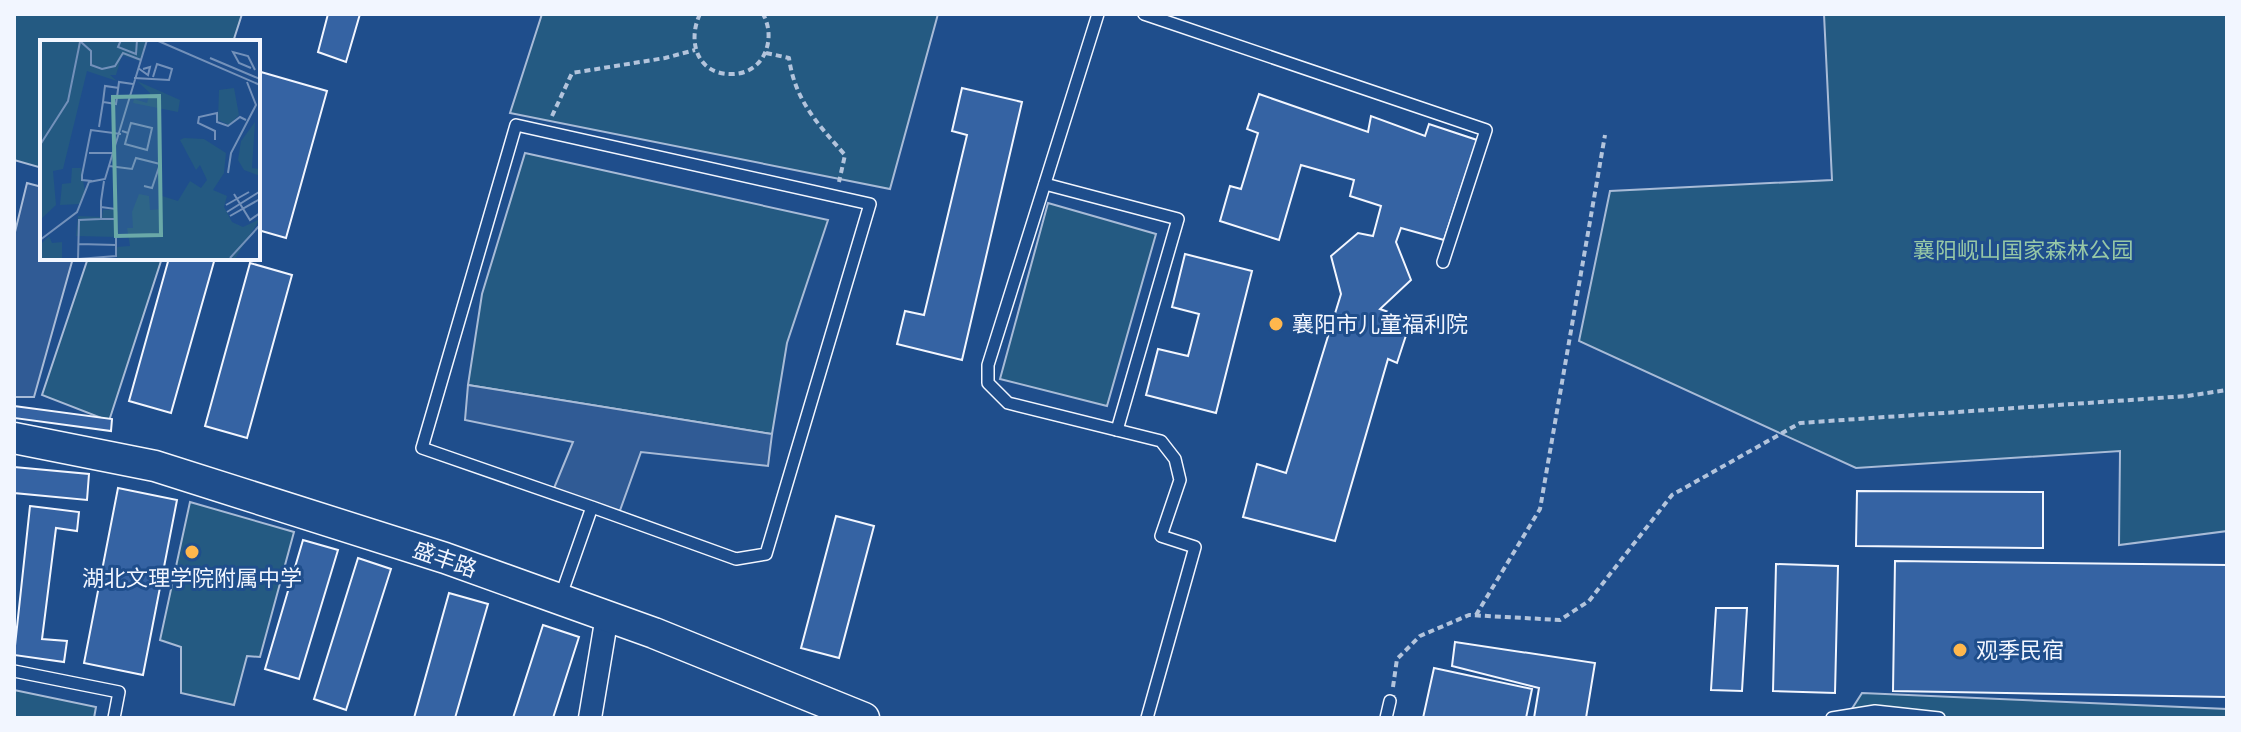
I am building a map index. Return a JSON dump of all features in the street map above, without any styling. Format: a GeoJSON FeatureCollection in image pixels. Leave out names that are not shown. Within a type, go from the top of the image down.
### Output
{"type":"FeatureCollection","features":[{"type":"Feature","properties":{"kind":"street","name":"盛丰路"},"geometry":{"type":"LineString","coordinates":[[14,438],[155,466],[445,558],[654,633],[864,718]]}},
{"type":"Feature","properties":{"kind":"street"},"geometry":{"type":"LineString","coordinates":[[590,718],[607,616]]}},
{"type":"Feature","properties":{"kind":"lane"},"geometry":{"type":"LineString","coordinates":[[1098,14],[988,365],[988,383],[1008,403],[1161,441],[1175,459],[1180,480],[1161,536],[1195,547],[1147,718]]}},
{"type":"Feature","properties":{"kind":"lane"},"geometry":{"type":"LineString","coordinates":[[1144,14],[1486,130],[1443,262]]}},
{"type":"Feature","properties":{"kind":"lane"},"geometry":{"type":"LineString","coordinates":[[516,125],[545,132],[870,204],[766,554],[736,559],[422,448],[516,125]]}},
{"type":"Feature","properties":{"kind":"lane"},"geometry":{"type":"LineString","coordinates":[[1045,184],[1178,219],[1117,430]]}},
{"type":"Feature","properties":{"kind":"lane"},"geometry":{"type":"LineString","coordinates":[[560,599],[592,507]]}},
{"type":"Feature","properties":{"kind":"lane"},"geometry":{"type":"LineString","coordinates":[[14,671],[119,692],[114,718]]}},
{"type":"Feature","properties":{"kind":"lane"},"geometry":{"type":"LineString","coordinates":[[1386,718],[1390,701]]}},
{"type":"Feature","properties":{"kind":"lane"},"geometry":{"type":"LineString","coordinates":[[1832,718],[1875,711],[1939,718]]}},
{"type":"Feature","properties":{"kind":"path"},"geometry":{"type":"LineString","coordinates":[[700,14],[693,37],[695,50],[709,68],[730,75],[751,69],[766,53],[770,40],[763,14]]}},
{"type":"Feature","properties":{"kind":"path"},"geometry":{"type":"LineString","coordinates":[[545,132],[572,73],[695,50]]}},
{"type":"Feature","properties":{"kind":"path"},"geometry":{"type":"LineString","coordinates":[[766,53],[789,58],[791,75],[811,117],[845,155],[836,196]]}},
{"type":"Feature","properties":{"kind":"path"},"geometry":{"type":"LineString","coordinates":[[1476,615],[1540,509],[1605,135]]}},
{"type":"Feature","properties":{"kind":"path"},"geometry":{"type":"LineString","coordinates":[[1390,701],[1397,659],[1420,636],[1469,615],[1560,620],[1589,601],[1672,495],[1800,423],[2187,396],[2227,390]]}},
{"type":"Feature","properties":{"kind":"green space"},"geometry":{"type":"Polygon","coordinates":[[[14,14],[242,14],[234,40],[40,40],[40,167],[14,160],[14,14]]]}},
{"type":"Feature","properties":{"kind":"green space"},"geometry":{"type":"Polygon","coordinates":[[[542,14],[938,14],[890,189],[510,113],[542,14]]]}},
{"type":"Feature","properties":{"kind":"green space","name":"襄阳岘山国家森林公园"},"geometry":{"type":"Polygon","coordinates":[[[1824,14],[2227,14],[2227,531],[2119,545],[2120,451],[1856,468],[1579,341],[1610,191],[1832,180],[1824,14]]]}},
{"type":"Feature","properties":{"kind":"green space"},"geometry":{"type":"Polygon","coordinates":[[[525,153],[828,220],[787,343],[772,434],[468,385],[482,294],[525,153]]]}},
{"type":"Feature","properties":{"kind":"green space"},"geometry":{"type":"Polygon","coordinates":[[[1048,203],[1156,234],[1107,406],[1000,379],[1048,203]]]}},
{"type":"Feature","properties":{"kind":"green space"},"geometry":{"type":"Polygon","coordinates":[[[87,260],[161,260],[109,421],[42,395],[87,260]]]}},
{"type":"Feature","properties":{"kind":"green space"},"geometry":{"type":"Polygon","coordinates":[[[190,502],[294,532],[260,657],[247,656],[234,705],[181,693],[181,647],[160,640],[190,502]]]}},
{"type":"Feature","properties":{"kind":"green space"},"geometry":{"type":"Polygon","coordinates":[[[14,690],[96,707],[94,718],[14,718],[14,690]]]}},
{"type":"Feature","properties":{"kind":"green space"},"geometry":{"type":"Polygon","coordinates":[[[1862,693],[2227,709],[2227,718],[1846,718],[1862,693]]]}},
{"type":"Feature","properties":{"kind":"shaded area"},"geometry":{"type":"Polygon","coordinates":[[[27,183],[40,186],[40,260],[72,260],[34,397],[14,397],[14,236],[27,183]]]}},
{"type":"Feature","properties":{"kind":"shaded area"},"geometry":{"type":"Polygon","coordinates":[[[468,385],[772,434],[768,466],[641,452],[618,516],[552,493],[573,442],[465,420],[468,385]]]}},
{"type":"Feature","properties":{"kind":"building"},"geometry":{"type":"Polygon","coordinates":[[[328,14],[360,14],[346,62],[318,52],[328,14]]]}},
{"type":"Feature","properties":{"kind":"building"},"geometry":{"type":"Polygon","coordinates":[[[261,72],[327,91],[286,238],[260,231],[261,72]]]}},
{"type":"Feature","properties":{"kind":"building"},"geometry":{"type":"Polygon","coordinates":[[[962,88],[1022,102],[962,360],[897,344],[905,311],[924,315],[967,135],[952,131],[962,88]]]}},
{"type":"Feature","properties":{"kind":"building"},"geometry":{"type":"Polygon","coordinates":[[[1259,94],[1368,132],[1371,116],[1425,136],[1429,124],[1477,140],[1444,240],[1401,228],[1396,242],[1411,280],[1380,309],[1411,320],[1397,363],[1388,359],[1335,541],[1243,517],[1257,464],[1286,473],[1341,294],[1331,256],[1358,233],[1373,236],[1381,206],[1350,196],[1354,180],[1301,165],[1279,240],[1220,221],[1230,186],[1241,189],[1258,133],[1247,129],[1259,94]]]}},
{"type":"Feature","properties":{"kind":"building"},"geometry":{"type":"Polygon","coordinates":[[[1185,254],[1252,271],[1216,413],[1146,395],[1158,349],[1188,356],[1199,314],[1172,307],[1185,254]]]}},
{"type":"Feature","properties":{"kind":"building"},"geometry":{"type":"Polygon","coordinates":[[[168,260],[214,260],[171,413],[129,401],[168,260]]]}},
{"type":"Feature","properties":{"kind":"building"},"geometry":{"type":"Polygon","coordinates":[[[250,263],[292,275],[247,438],[205,426],[250,263]]]}},
{"type":"Feature","properties":{"kind":"building"},"geometry":{"type":"Polygon","coordinates":[[[14,406],[112,419],[111,431],[14,418],[14,406]]]}},
{"type":"Feature","properties":{"kind":"building"},"geometry":{"type":"Polygon","coordinates":[[[14,467],[89,474],[87,500],[14,493],[14,467]]]}},
{"type":"Feature","properties":{"kind":"building"},"geometry":{"type":"Polygon","coordinates":[[[118,488],[177,500],[143,675],[84,663],[118,488]]]}},
{"type":"Feature","properties":{"kind":"building"},"geometry":{"type":"Polygon","coordinates":[[[1857,491],[2043,492],[2043,548],[1856,546],[1857,491]]]}},
{"type":"Feature","properties":{"kind":"building"},"geometry":{"type":"Polygon","coordinates":[[[30,506],[79,512],[77,531],[56,528],[42,639],[67,641],[64,662],[14,655],[30,506]]]}},
{"type":"Feature","properties":{"kind":"building"},"geometry":{"type":"Polygon","coordinates":[[[836,516],[874,526],[839,658],[801,648],[836,516]]]}},
{"type":"Feature","properties":{"kind":"building"},"geometry":{"type":"Polygon","coordinates":[[[303,540],[338,550],[299,679],[265,669],[303,540]]]}},
{"type":"Feature","properties":{"kind":"building"},"geometry":{"type":"Polygon","coordinates":[[[358,558],[391,569],[346,710],[314,699],[358,558]]]}},
{"type":"Feature","properties":{"kind":"building"},"geometry":{"type":"Polygon","coordinates":[[[1895,561],[2227,565],[2227,697],[1893,691],[1895,561]]]}},
{"type":"Feature","properties":{"kind":"building"},"geometry":{"type":"Polygon","coordinates":[[[1776,564],[1838,566],[1835,693],[1773,691],[1776,564]]]}},
{"type":"Feature","properties":{"kind":"building"},"geometry":{"type":"Polygon","coordinates":[[[449,593],[488,604],[455,718],[414,718],[449,593]]]}},
{"type":"Feature","properties":{"kind":"building"},"geometry":{"type":"Polygon","coordinates":[[[1716,608],[1747,608],[1742,691],[1711,690],[1716,608]]]}},
{"type":"Feature","properties":{"kind":"building"},"geometry":{"type":"Polygon","coordinates":[[[543,625],[579,637],[553,718],[513,718],[543,625]]]}},
{"type":"Feature","properties":{"kind":"building"},"geometry":{"type":"Polygon","coordinates":[[[1455,642],[1595,663],[1586,718],[1534,718],[1539,688],[1452,666],[1455,642]]]}},
{"type":"Feature","properties":{"kind":"building"},"geometry":{"type":"Polygon","coordinates":[[[1434,668],[1532,689],[1526,718],[1423,718],[1434,668]]]}},
{"type":"Feature","properties":{"kind":"place","name":"襄阳市儿童福利院"},"geometry":{"type":"Point","coordinates":[1276,324]}},
{"type":"Feature","properties":{"kind":"place","name":"湖北文理学院附属中学"},"geometry":{"type":"Point","coordinates":[192,552]}},
{"type":"Feature","properties":{"kind":"place","name":"观季民宿"},"geometry":{"type":"Point","coordinates":[1960,650]}}]}
